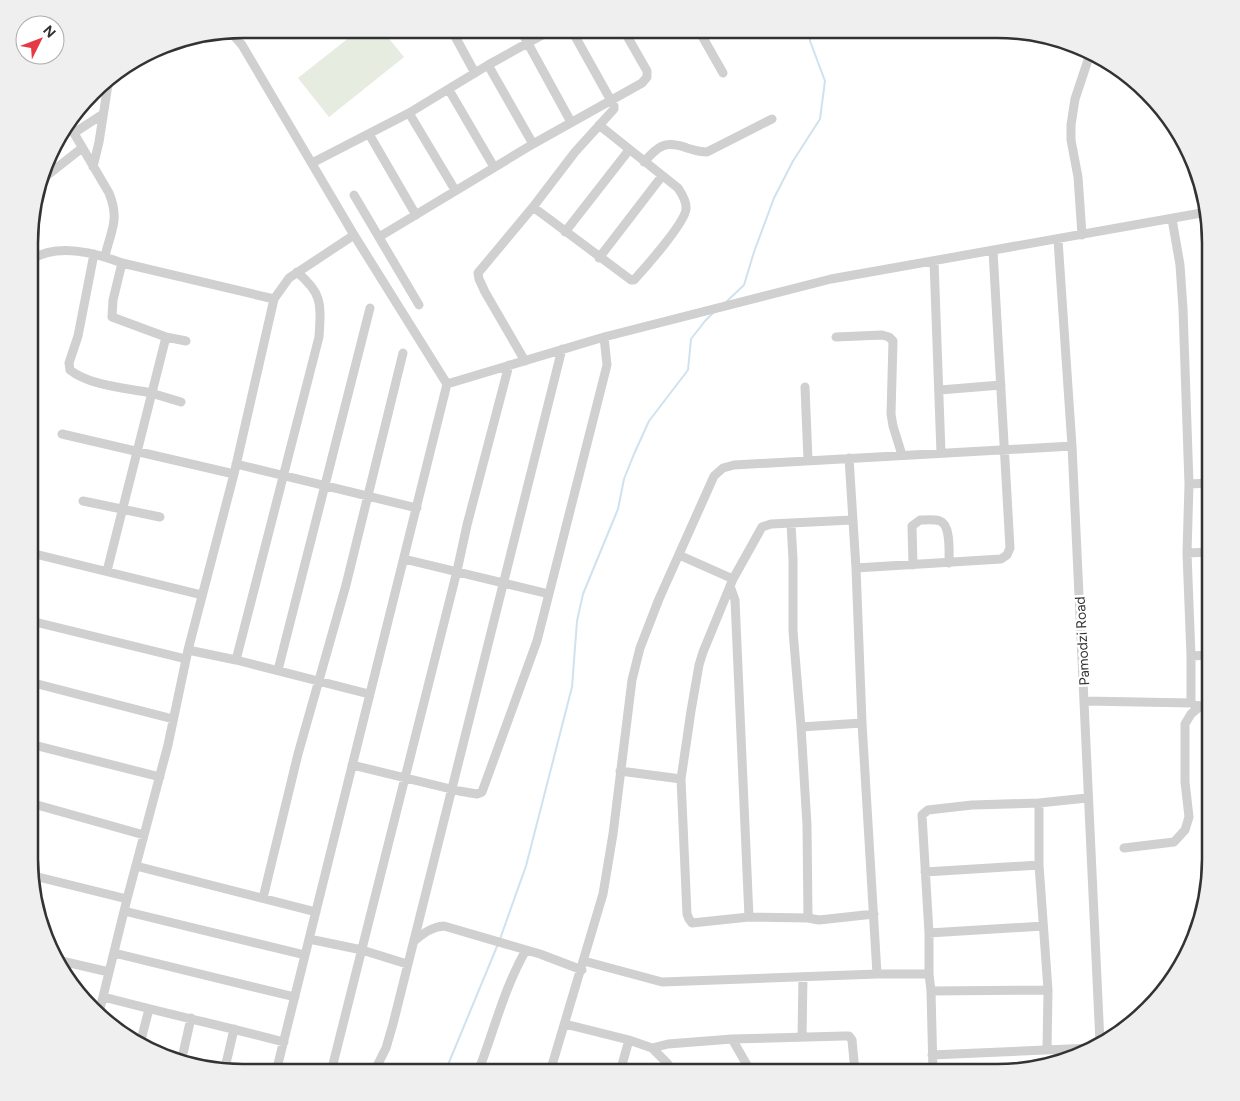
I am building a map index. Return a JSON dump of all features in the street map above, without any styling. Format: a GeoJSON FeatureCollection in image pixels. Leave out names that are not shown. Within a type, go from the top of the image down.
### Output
{"type":"FeatureCollection","features":[{"type":"Feature","properties":{"kind":"street"},"geometry":{"type":"LineString","coordinates":[[236,38],[242,44],[354,236],[447,384],[278,1064]]}},
{"type":"Feature","properties":{"kind":"street"},"geometry":{"type":"LineString","coordinates":[[456,38],[475,73]]}},
{"type":"Feature","properties":{"kind":"street"},"geometry":{"type":"LineString","coordinates":[[524,38],[571,122]]}},
{"type":"Feature","properties":{"kind":"street"},"geometry":{"type":"LineString","coordinates":[[312,164],[409,113],[536,38]]}},
{"type":"Feature","properties":{"kind":"street"},"geometry":{"type":"LineString","coordinates":[[525,361],[485,292],[478,273],[533,207],[575,152],[614,109],[576,38]]}},
{"type":"Feature","properties":{"kind":"street"},"geometry":{"type":"LineString","coordinates":[[379,237],[533,144],[642,83],[647,77],[647,71],[628,38]]}},
{"type":"Feature","properties":{"kind":"street"},"geometry":{"type":"LineString","coordinates":[[703,38],[723,73]]}},
{"type":"Feature","properties":{"kind":"street"},"geometry":{"type":"LineString","coordinates":[[1082,235],[1078,177],[1071,140],[1071,125],[1075,99],[1088,59]]}},
{"type":"Feature","properties":{"kind":"street"},"geometry":{"type":"LineString","coordinates":[[488,65],[533,144]]}},
{"type":"Feature","properties":{"kind":"street"},"geometry":{"type":"LineString","coordinates":[[93,167],[107,88]]}},
{"type":"Feature","properties":{"kind":"street"},"geometry":{"type":"LineString","coordinates":[[448,90],[494,167]]}},
{"type":"Feature","properties":{"kind":"street"},"geometry":{"type":"LineString","coordinates":[[409,113],[455,190]]}},
{"type":"Feature","properties":{"kind":"street"},"geometry":{"type":"LineString","coordinates":[[74,133],[103,114]]}},
{"type":"Feature","properties":{"kind":"street"},"geometry":{"type":"LineString","coordinates":[[644,162],[656,149],[668,144],[707,152],[772,120]]}},
{"type":"Feature","properties":{"kind":"street"},"geometry":{"type":"LineString","coordinates":[[533,207],[599,258],[627,278],[634,280],[684,218],[687,209],[684,198],[678,188],[599,125]]}},
{"type":"Feature","properties":{"kind":"street"},"geometry":{"type":"LineString","coordinates":[[72,129],[93,167],[110,192],[114,203],[115,217],[105,256]]}},
{"type":"Feature","properties":{"kind":"street"},"geometry":{"type":"LineString","coordinates":[[369,134],[416,215]]}},
{"type":"Feature","properties":{"kind":"street"},"geometry":{"type":"LineString","coordinates":[[49,175],[82,148]]}},
{"type":"Feature","properties":{"kind":"street"},"geometry":{"type":"LineString","coordinates":[[565,232],[630,150]]}},
{"type":"Feature","properties":{"kind":"street"},"geometry":{"type":"LineString","coordinates":[[599,258],[662,176]]}},
{"type":"Feature","properties":{"kind":"street"},"geometry":{"type":"LineString","coordinates":[[354,195],[419,305]]}},
{"type":"Feature","properties":{"kind":"street"},"geometry":{"type":"LineString","coordinates":[[447,384],[604,337],[831,279],[1201,213]]}},
{"type":"Feature","properties":{"kind":"street"},"geometry":{"type":"LineString","coordinates":[[1124,848],[1174,842],[1185,830],[1189,817],[1185,724],[1194,705],[1187,554],[1189,484],[1183,309],[1180,265],[1172,219]]}},
{"type":"Feature","properties":{"kind":"street"},"geometry":{"type":"LineString","coordinates":[[101,1006],[127,899],[160,777],[187,654],[234,474],[274,299],[289,278],[354,236]]}},
{"type":"Feature","properties":{"kind":"street","name":"Pamodzi Road"},"geometry":{"type":"LineString","coordinates":[[1058,240],[1072,446],[1100,1036]]}},
{"type":"Feature","properties":{"kind":"street"},"geometry":{"type":"LineString","coordinates":[[38,254],[57,250],[105,256],[122,263],[274,299]]}},
{"type":"Feature","properties":{"kind":"street"},"geometry":{"type":"LineString","coordinates":[[856,568],[1001,560],[1007,555],[1010,548],[994,251]]}},
{"type":"Feature","properties":{"kind":"street"},"geometry":{"type":"LineString","coordinates":[[94,254],[78,336],[69,363],[70,370],[75,374],[106,385],[181,402]]}},
{"type":"Feature","properties":{"kind":"street"},"geometry":{"type":"LineString","coordinates":[[934,261],[941,453]]}},
{"type":"Feature","properties":{"kind":"street"},"geometry":{"type":"LineString","coordinates":[[122,263],[113,300],[112,317],[186,341]]}},
{"type":"Feature","properties":{"kind":"street"},"geometry":{"type":"LineString","coordinates":[[236,660],[319,337],[321,311],[318,296],[312,284],[297,272]]}},
{"type":"Feature","properties":{"kind":"street"},"geometry":{"type":"LineString","coordinates":[[278,670],[370,308]]}},
{"type":"Feature","properties":{"kind":"street"},"geometry":{"type":"LineString","coordinates":[[836,337],[882,335],[889,337],[892,341],[891,414],[902,455]]}},
{"type":"Feature","properties":{"kind":"street"},"geometry":{"type":"LineString","coordinates":[[107,571],[166,336]]}},
{"type":"Feature","properties":{"kind":"street"},"geometry":{"type":"LineString","coordinates":[[352,765],[476,794],[482,792],[537,641],[607,365],[604,337]]}},
{"type":"Feature","properties":{"kind":"street"},"geometry":{"type":"LineString","coordinates":[[378,1064],[386,1048],[414,942],[562,349]]}},
{"type":"Feature","properties":{"kind":"street"},"geometry":{"type":"LineString","coordinates":[[263,898],[298,754],[346,585],[404,354]]}},
{"type":"Feature","properties":{"kind":"street"},"geometry":{"type":"LineString","coordinates":[[333,1064],[467,525],[509,365]]}},
{"type":"Feature","properties":{"kind":"street"},"geometry":{"type":"LineString","coordinates":[[940,390],[1001,385]]}},
{"type":"Feature","properties":{"kind":"street"},"geometry":{"type":"LineString","coordinates":[[805,387],[808,460]]}},
{"type":"Feature","properties":{"kind":"street"},"geometry":{"type":"LineString","coordinates":[[62,434],[234,474]]}},
{"type":"Feature","properties":{"kind":"street"},"geometry":{"type":"LineString","coordinates":[[552,1064],[603,894],[613,834],[632,680],[640,648],[659,599],[714,476],[723,468],[734,465],[1072,446]]}},
{"type":"Feature","properties":{"kind":"street"},"geometry":{"type":"LineString","coordinates":[[848,458],[856,568],[862,723],[877,974]]}},
{"type":"Feature","properties":{"kind":"street"},"geometry":{"type":"LineString","coordinates":[[236,464],[417,508]]}},
{"type":"Feature","properties":{"kind":"street"},"geometry":{"type":"LineString","coordinates":[[1189,484],[1202,484]]}},
{"type":"Feature","properties":{"kind":"street"},"geometry":{"type":"LineString","coordinates":[[83,501],[160,517]]}},
{"type":"Feature","properties":{"kind":"street"},"geometry":{"type":"LineString","coordinates":[[852,520],[771,524],[762,527],[732,583],[703,652],[691,711],[682,779],[689,920],[692,922],[749,917],[808,918],[819,920],[874,914]]}},
{"type":"Feature","properties":{"kind":"street"},"geometry":{"type":"LineString","coordinates":[[913,565],[912,526],[920,520],[938,520],[945,524],[948,531],[949,563]]}},
{"type":"Feature","properties":{"kind":"street"},"geometry":{"type":"LineString","coordinates":[[791,524],[793,631],[807,825],[808,918]]}},
{"type":"Feature","properties":{"kind":"street"},"geometry":{"type":"LineString","coordinates":[[1187,554],[1202,553]]}},
{"type":"Feature","properties":{"kind":"street"},"geometry":{"type":"LineString","coordinates":[[38,555],[202,595]]}},
{"type":"Feature","properties":{"kind":"street"},"geometry":{"type":"LineString","coordinates":[[679,555],[732,583]]}},
{"type":"Feature","properties":{"kind":"street"},"geometry":{"type":"LineString","coordinates":[[404,559],[457,570],[548,594]]}},
{"type":"Feature","properties":{"kind":"street"},"geometry":{"type":"LineString","coordinates":[[732,583],[735,600],[749,917]]}},
{"type":"Feature","properties":{"kind":"street"},"geometry":{"type":"LineString","coordinates":[[38,623],[187,654],[236,660],[369,694]]}},
{"type":"Feature","properties":{"kind":"street"},"geometry":{"type":"LineString","coordinates":[[1191,656],[1202,655]]}},
{"type":"Feature","properties":{"kind":"street"},"geometry":{"type":"LineString","coordinates":[[38,684],[173,719]]}},
{"type":"Feature","properties":{"kind":"street"},"geometry":{"type":"LineString","coordinates":[[1085,701],[1202,706]]}},
{"type":"Feature","properties":{"kind":"street"},"geometry":{"type":"LineString","coordinates":[[801,727],[862,723]]}},
{"type":"Feature","properties":{"kind":"street"},"geometry":{"type":"LineString","coordinates":[[38,746],[160,777]]}},
{"type":"Feature","properties":{"kind":"street"},"geometry":{"type":"LineString","coordinates":[[620,771],[682,779]]}},
{"type":"Feature","properties":{"kind":"street"},"geometry":{"type":"LineString","coordinates":[[933,1064],[932,992],[929,974],[929,933],[922,815],[928,810],[972,805],[1039,803],[1087,798]]}},
{"type":"Feature","properties":{"kind":"street"},"geometry":{"type":"LineString","coordinates":[[1039,803],[1039,865],[1048,990],[1047,1050]]}},
{"type":"Feature","properties":{"kind":"street"},"geometry":{"type":"LineString","coordinates":[[38,805],[144,835]]}},
{"type":"Feature","properties":{"kind":"street"},"geometry":{"type":"LineString","coordinates":[[925,872],[1039,865]]}},
{"type":"Feature","properties":{"kind":"street"},"geometry":{"type":"LineString","coordinates":[[136,866],[316,912]]}},
{"type":"Feature","properties":{"kind":"street"},"geometry":{"type":"LineString","coordinates":[[38,877],[127,899]]}},
{"type":"Feature","properties":{"kind":"street"},"geometry":{"type":"LineString","coordinates":[[124,911],[305,955]]}},
{"type":"Feature","properties":{"kind":"street"},"geometry":{"type":"LineString","coordinates":[[414,942],[428,930],[437,926],[444,926],[554,958],[662,982],[877,974],[929,974]]}},
{"type":"Feature","properties":{"kind":"street"},"geometry":{"type":"LineString","coordinates":[[929,933],[1043,926]]}},
{"type":"Feature","properties":{"kind":"street"},"geometry":{"type":"LineString","coordinates":[[309,939],[362,950],[407,964]]}},
{"type":"Feature","properties":{"kind":"street"},"geometry":{"type":"LineString","coordinates":[[481,1064],[507,989],[526,950]]}},
{"type":"Feature","properties":{"kind":"street"},"geometry":{"type":"LineString","coordinates":[[114,952],[295,998]]}},
{"type":"Feature","properties":{"kind":"street"},"geometry":{"type":"LineString","coordinates":[[66,962],[109,972]]}},
{"type":"Feature","properties":{"kind":"street"},"geometry":{"type":"LineString","coordinates":[[802,1037],[803,977]]}},
{"type":"Feature","properties":{"kind":"street"},"geometry":{"type":"LineString","coordinates":[[932,992],[1048,990]]}},
{"type":"Feature","properties":{"kind":"street"},"geometry":{"type":"LineString","coordinates":[[104,997],[284,1042]]}},
{"type":"Feature","properties":{"kind":"street"},"geometry":{"type":"LineString","coordinates":[[142,1037],[148,1009]]}},
{"type":"Feature","properties":{"kind":"street"},"geometry":{"type":"LineString","coordinates":[[183,1055],[191,1018]]}},
{"type":"Feature","properties":{"kind":"street"},"geometry":{"type":"LineString","coordinates":[[565,1024],[629,1040],[652,1048],[668,1064]]}},
{"type":"Feature","properties":{"kind":"street"},"geometry":{"type":"LineString","coordinates":[[226,1063],[234,1029]]}},
{"type":"Feature","properties":{"kind":"street"},"geometry":{"type":"LineString","coordinates":[[652,1048],[668,1044],[732,1039],[849,1036],[852,1040],[854,1064]]}},
{"type":"Feature","properties":{"kind":"street"},"geometry":{"type":"LineString","coordinates":[[732,1039],[747,1064]]}},
{"type":"Feature","properties":{"kind":"street"},"geometry":{"type":"LineString","coordinates":[[622,1064],[629,1040]]}},
{"type":"Feature","properties":{"kind":"street"},"geometry":{"type":"LineString","coordinates":[[932,1055],[1074,1049]]}},
{"type":"Feature","properties":{"kind":"shaded area"},"geometry":{"type":"Polygon","coordinates":[[[349,38],[388,38],[404,57],[329,117],[298,78],[349,38]]]}},
{"type":"Feature","properties":{"kind":"waterway"},"geometry":{"type":"LineString","coordinates":[[725,303],[744,285],[774,198],[793,161],[820,119],[825,81],[810,38]]}},
{"type":"Feature","properties":{"kind":"waterway"},"geometry":{"type":"LineString","coordinates":[[500,939],[526,866],[572,687],[577,621],[583,594],[618,509],[624,479],[649,421],[688,370],[691,339],[714,312]]}},
{"type":"Feature","properties":{"kind":"waterway"},"geometry":{"type":"LineString","coordinates":[[448,1064],[498,944]]}}]}
